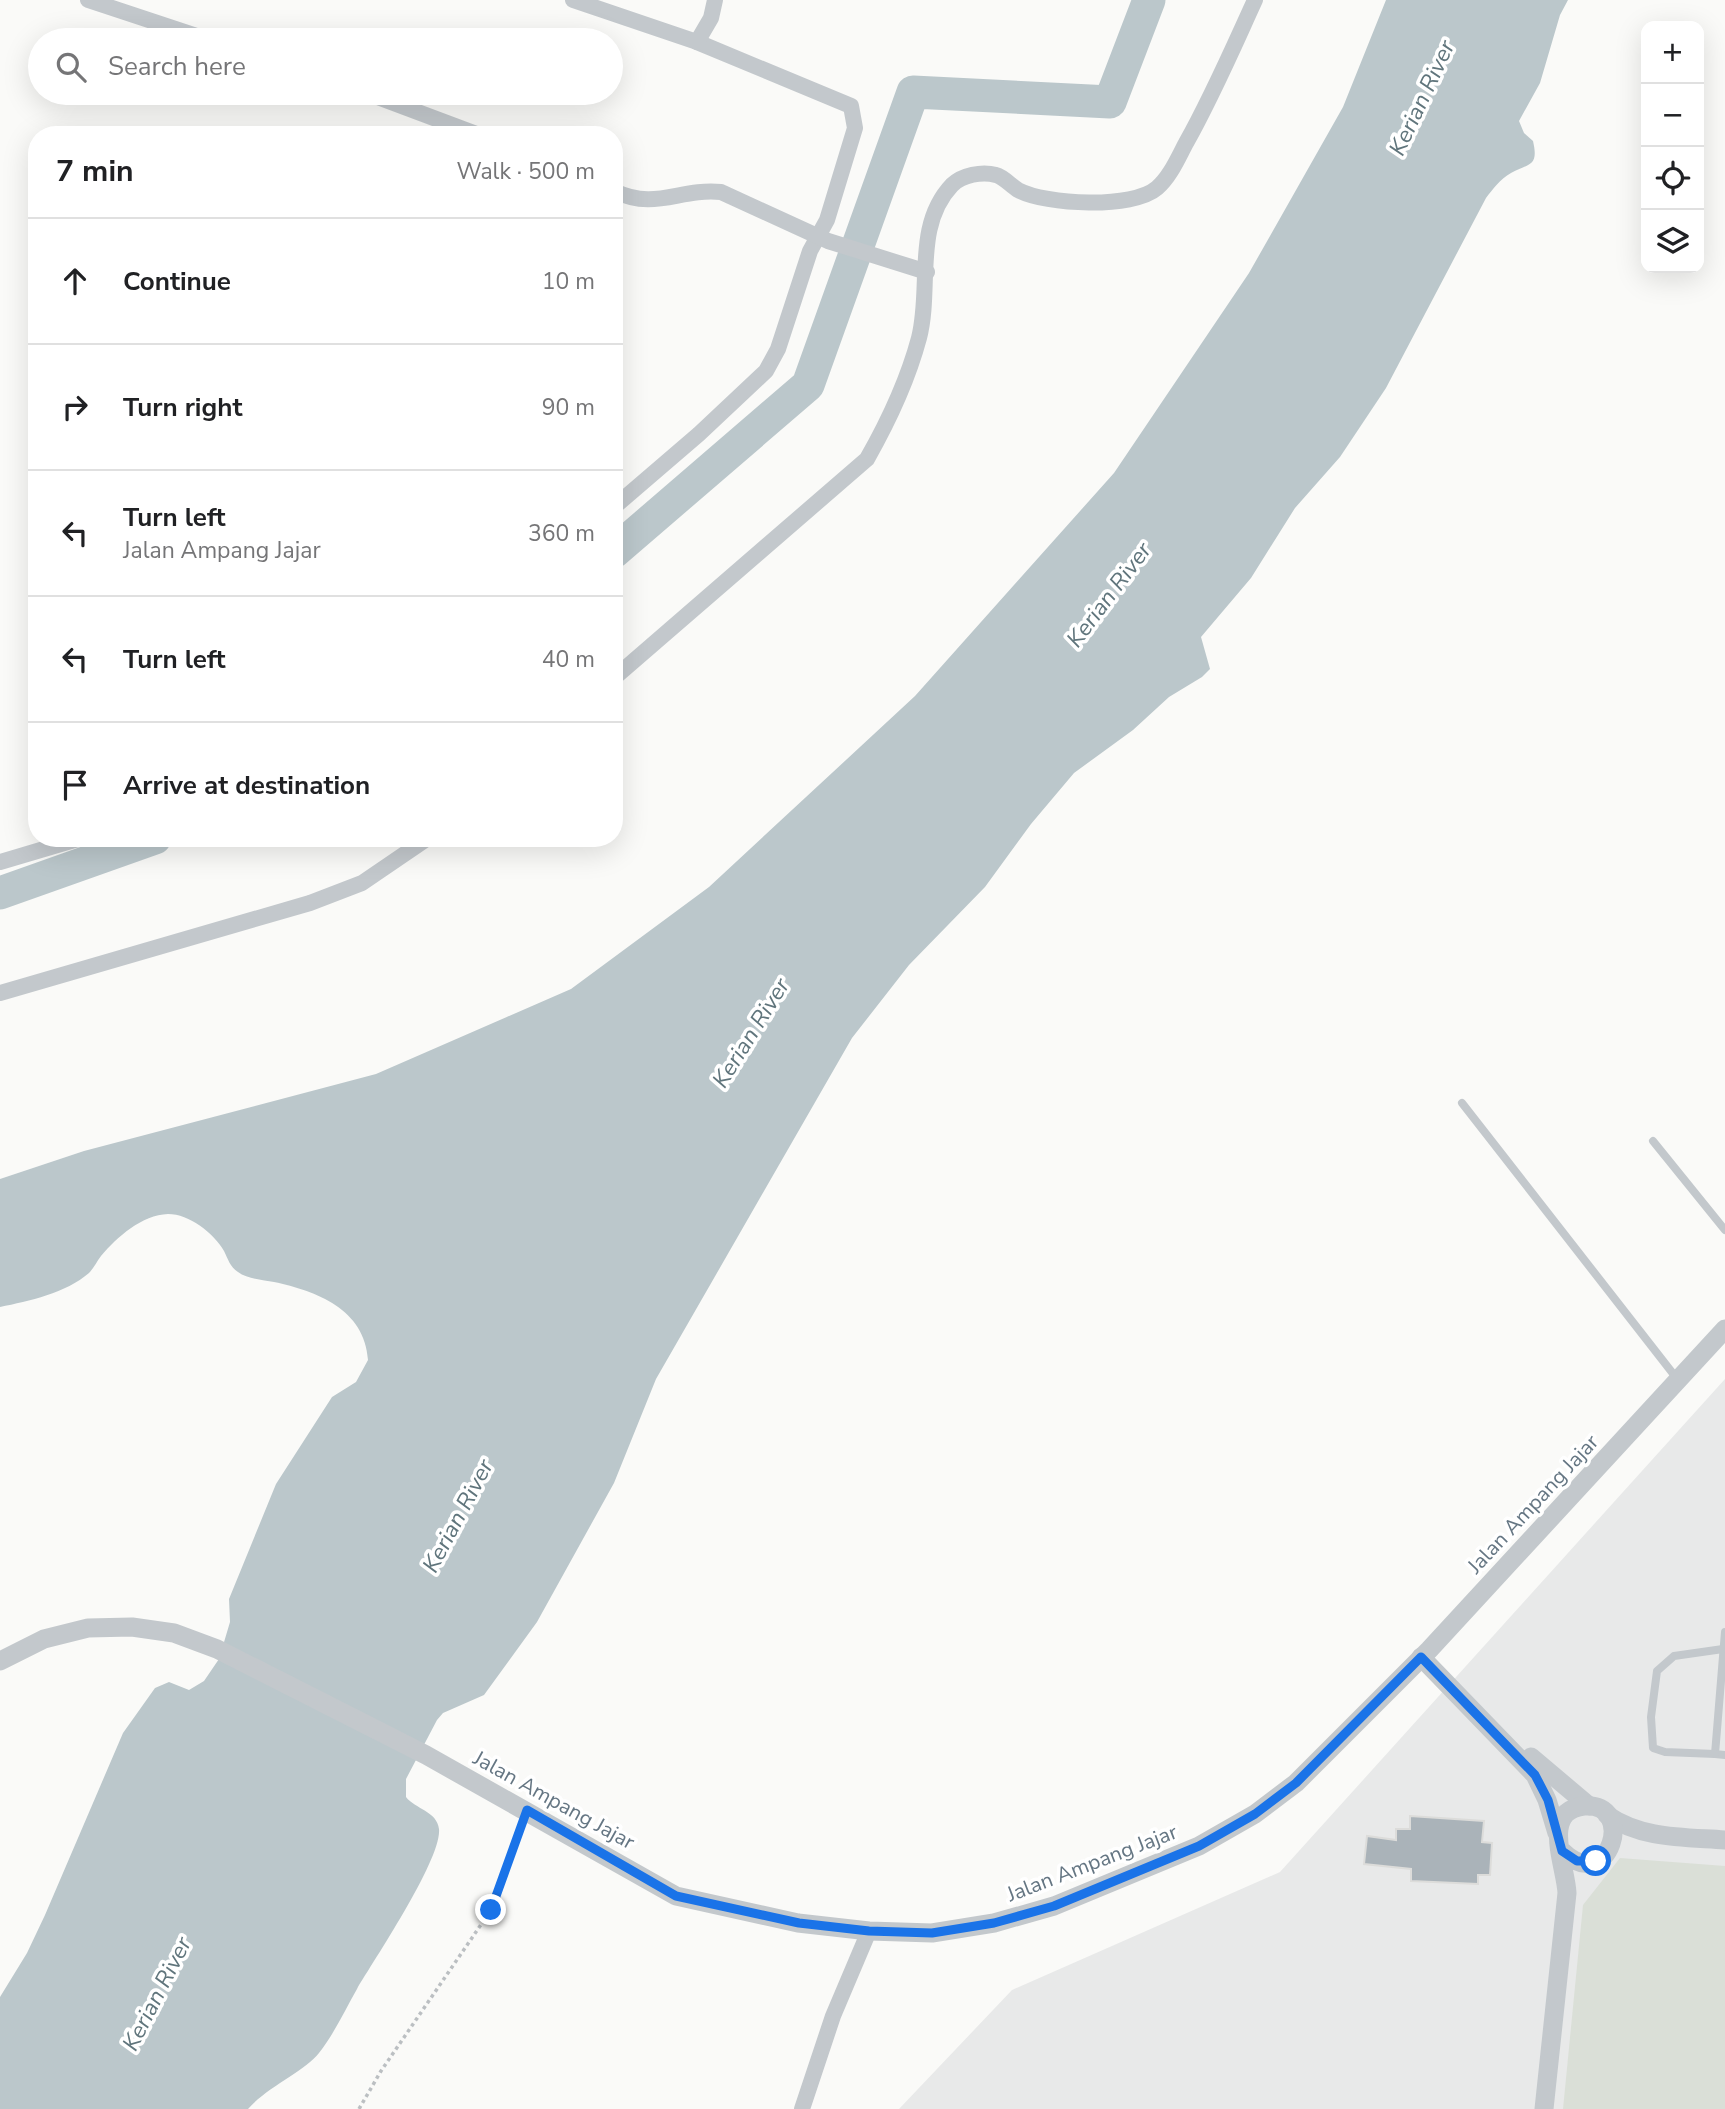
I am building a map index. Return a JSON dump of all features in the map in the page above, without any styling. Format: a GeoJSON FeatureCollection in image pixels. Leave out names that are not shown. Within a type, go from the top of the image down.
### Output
{"type":"FeatureCollection","features":[{"type":"Feature","properties":{"kind":"street"},"geometry":{"type":"LineString","coordinates":[[88,0],[173,28]]}},
{"type":"Feature","properties":{"kind":"street"},"geometry":{"type":"LineString","coordinates":[[573,0],[697,42],[851,106],[855,128],[823,239],[810,251],[778,349],[766,371],[699,435],[623,499]]}},
{"type":"Feature","properties":{"kind":"street"},"geometry":{"type":"LineString","coordinates":[[697,42],[711,18],[715,0]]}},
{"type":"Feature","properties":{"kind":"street"},"geometry":{"type":"LineString","coordinates":[[623,670],[867,459],[886,424],[919,340],[926,304],[930,221],[953,184],[973,174],[998,175],[1019,191],[1087,202],[1129,201],[1156,189],[1172,168],[1202,115],[1255,0]]}},
{"type":"Feature","properties":{"kind":"street"},"geometry":{"type":"LineString","coordinates":[[399,105],[455,126]]}},
{"type":"Feature","properties":{"kind":"street"},"geometry":{"type":"LineString","coordinates":[[623,195],[642,202],[705,190],[720,192],[823,239],[927,272]]}},
{"type":"Feature","properties":{"kind":"street"},"geometry":{"type":"LineString","coordinates":[[0,862],[51,847]]}},
{"type":"Feature","properties":{"kind":"street"},"geometry":{"type":"LineString","coordinates":[[0,993],[310,903],[362,883],[415,847]]}},
{"type":"Feature","properties":{"kind":"street","name":"Jalan Ampang Jajar"},"geometry":{"type":"LineString","coordinates":[[0,1661],[44,1639],[88,1628],[132,1627],[174,1633],[217,1649],[426,1755],[676,1896],[799,1923],[869,1931],[932,1933],[994,1923],[1054,1906],[1199,1846],[1255,1814],[1296,1783],[1425,1654],[1725,1329]]}},
{"type":"Feature","properties":{"kind":"street"},"geometry":{"type":"LineString","coordinates":[[1425,1654],[1542,1768],[1597,1810],[1647,1834],[1725,1840]]}},
{"type":"Feature","properties":{"kind":"street"},"geometry":{"type":"LineString","coordinates":[[1425,1654],[1535,1775],[1548,1800],[1559,1842],[1567,1893],[1544,2109]]}},
{"type":"Feature","properties":{"kind":"street"},"geometry":{"type":"LineString","coordinates":[[1559,1842],[1564,1816],[1571,1810],[1597,1810],[1614,1830],[1603,1855]]}},
{"type":"Feature","properties":{"kind":"street"},"geometry":{"type":"LineString","coordinates":[[1567,1893],[1603,1855],[1620,1842],[1647,1834]]}},
{"type":"Feature","properties":{"kind":"street"},"geometry":{"type":"LineString","coordinates":[[1559,1842],[1577,1861],[1603,1855]]}},
{"type":"Feature","properties":{"kind":"street"},"geometry":{"type":"LineString","coordinates":[[802,2109],[833,2016],[869,1931]]}},
{"type":"Feature","properties":{"kind":"lane"},"geometry":{"type":"LineString","coordinates":[[1462,1103],[1678,1380]]}},
{"type":"Feature","properties":{"kind":"lane"},"geometry":{"type":"LineString","coordinates":[[1653,1141],[1725,1230]]}},
{"type":"Feature","properties":{"kind":"lane"},"geometry":{"type":"LineString","coordinates":[[1715,1754],[1725,1632]]}},
{"type":"Feature","properties":{"kind":"lane"},"geometry":{"type":"LineString","coordinates":[[1723,1649],[1674,1656],[1657,1671],[1651,1717],[1653,1748],[1665,1752],[1725,1755]]}},
{"type":"Feature","properties":{"kind":"path"},"geometry":{"type":"LineString","coordinates":[[359,2109],[388,2059],[491,1910],[527,1810]]}},
{"type":"Feature","properties":{"kind":"shaded area"},"geometry":{"type":"Polygon","coordinates":[[[1725,1379],[1725,2109],[899,2109],[1012,1990],[1280,1872],[1725,1379]]]}},
{"type":"Feature","properties":{"kind":"shaded area"},"geometry":{"type":"Polygon","coordinates":[[[1620,1858],[1725,1866],[1725,2109],[1563,2109],[1583,1905],[1620,1858]]]}},
{"type":"Feature","properties":{"kind":"water","name":"Kerian River"},"geometry":{"type":"Polygon","coordinates":[[[1386,0],[1568,0],[1560,15],[1540,83],[1519,121],[1524,133],[1533,141],[1533,160],[1503,178],[1486,198],[1386,388],[1340,457],[1295,508],[1251,578],[1201,637],[1210,669],[1169,697],[1133,730],[1074,773],[1031,824],[985,887],[909,965],[852,1038],[656,1379],[614,1483],[537,1622],[484,1695],[443,1713],[437,1720],[406,1779],[406,1797],[430,1814],[437,1823],[437,1843],[430,1863],[406,1909],[330,2038],[313,2060],[248,2109],[0,2109],[0,1997],[27,1953],[45,1915],[123,1733],[155,1688],[169,1682],[189,1690],[204,1681],[219,1659],[230,1622],[229,1599],[276,1484],[332,1397],[356,1382],[368,1360],[365,1342],[358,1328],[336,1305],[306,1291],[242,1274],[233,1268],[220,1244],[207,1231],[176,1215],[158,1215],[131,1228],[107,1249],[89,1273],[69,1286],[35,1299],[0,1307],[0,1179],[84,1151],[376,1074],[571,989],[709,887],[915,696],[1114,473],[1249,273],[1343,107],[1386,0]]]}},
{"type":"Feature","properties":{"kind":"building"},"geometry":{"type":"Polygon","coordinates":[[[1410,1816],[1484,1821],[1482,1842],[1492,1843],[1490,1875],[1478,1875],[1478,1884],[1411,1881],[1411,1869],[1364,1864],[1367,1836],[1396,1840],[1396,1829],[1410,1829],[1410,1816]]]}},
{"type":"Feature","properties":{"kind":"waterway"},"geometry":{"type":"LineString","coordinates":[[623,544],[808,385],[913,92],[1110,102],[1149,0]]}},
{"type":"Feature","properties":{"kind":"waterway"},"geometry":{"type":"LineString","coordinates":[[0,893],[130,847]]}},
{"type":"Feature","properties":{"kind":"route"},"geometry":{"type":"LineString","coordinates":[[491,1910],[527,1810],[676,1896],[799,1923],[869,1931],[932,1933],[994,1923],[1054,1906],[1199,1846],[1255,1814],[1296,1783],[1421,1657],[1535,1775],[1548,1800],[1562,1851],[1577,1861],[1596,1861]]}}]}
